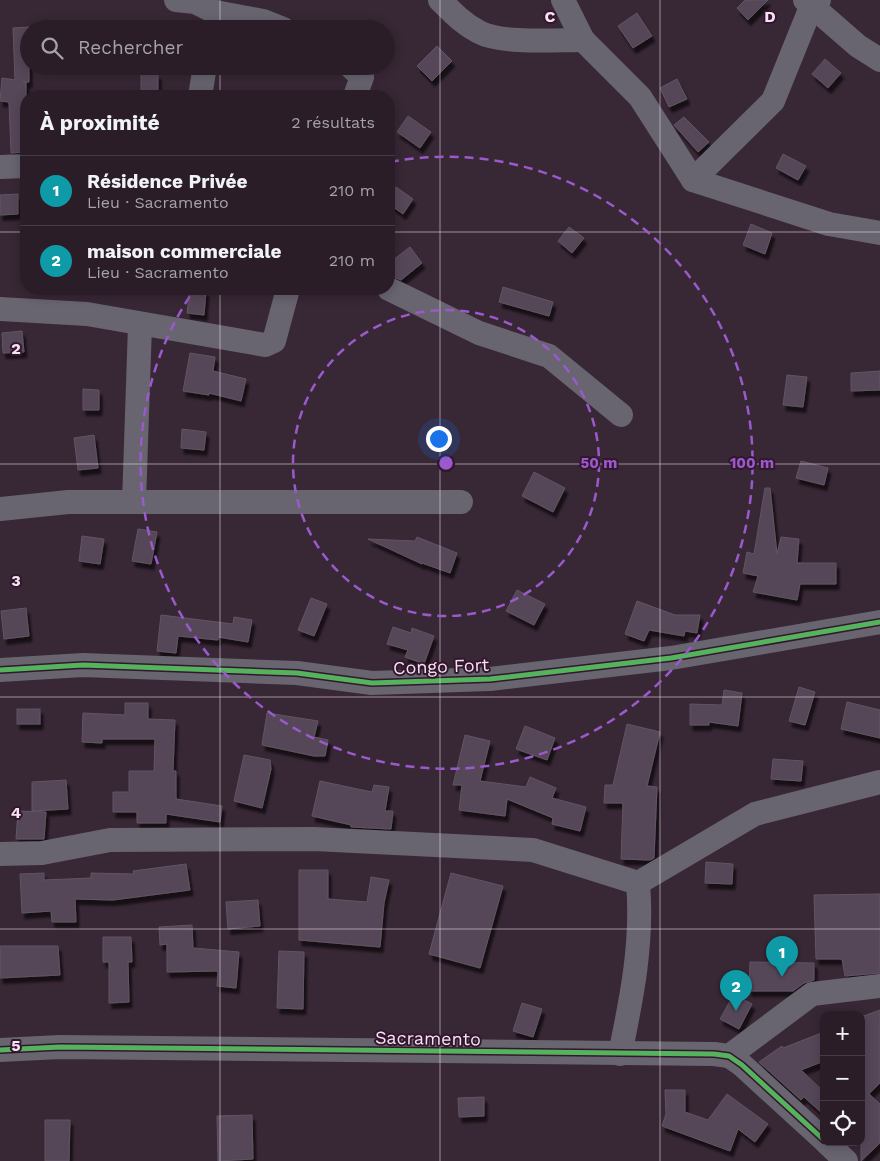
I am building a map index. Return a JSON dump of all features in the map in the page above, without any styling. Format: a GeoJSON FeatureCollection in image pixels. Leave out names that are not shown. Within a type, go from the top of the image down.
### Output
{"type":"FeatureCollection","features":[{"type":"Feature","properties":{"kind":"street"},"geometry":{"type":"LineString","coordinates":[[440,0],[459,20],[478,32],[492,36],[534,40],[583,40]]}},
{"type":"Feature","properties":{"kind":"street"},"geometry":{"type":"LineString","coordinates":[[563,0],[583,40],[640,97],[693,180],[829,224],[880,233]]}},
{"type":"Feature","properties":{"kind":"street"},"geometry":{"type":"LineString","coordinates":[[693,180],[773,101],[812,2],[858,46],[880,60]]}},
{"type":"Feature","properties":{"kind":"street"},"geometry":{"type":"LineString","coordinates":[[199,8],[258,20]]}},
{"type":"Feature","properties":{"kind":"street"},"geometry":{"type":"LineString","coordinates":[[201,90],[204,75]]}},
{"type":"Feature","properties":{"kind":"street"},"geometry":{"type":"LineString","coordinates":[[357,90],[362,77],[360,75]]}},
{"type":"Feature","properties":{"kind":"street"},"geometry":{"type":"LineString","coordinates":[[0,167],[20,166]]}},
{"type":"Feature","properties":{"kind":"street"},"geometry":{"type":"LineString","coordinates":[[395,291],[480,333],[549,356],[621,415]]}},
{"type":"Feature","properties":{"kind":"street"},"geometry":{"type":"LineString","coordinates":[[0,309],[87,314],[140,325],[265,345],[274,341],[286,295]]}},
{"type":"Feature","properties":{"kind":"street"},"geometry":{"type":"LineString","coordinates":[[134,502],[140,325]]}},
{"type":"Feature","properties":{"kind":"street"},"geometry":{"type":"LineString","coordinates":[[0,509],[68,502],[462,502]]}},
{"type":"Feature","properties":{"kind":"street","name":"Congo Fort"},"geometry":{"type":"LineString","coordinates":[[0,670],[82,665],[298,673],[372,683],[490,679],[671,658],[880,622]]}},
{"type":"Feature","properties":{"kind":"street"},"geometry":{"type":"LineString","coordinates":[[0,854],[42,853],[110,840],[314,839],[533,850],[638,883],[755,814],[880,782]]}},
{"type":"Feature","properties":{"kind":"street"},"geometry":{"type":"LineString","coordinates":[[620,1054],[635,981],[641,914],[638,883]]}},
{"type":"Feature","properties":{"kind":"street"},"geometry":{"type":"LineString","coordinates":[[820,1136],[742,1065],[729,1056],[812,994],[880,986]]}},
{"type":"Feature","properties":{"kind":"street","name":"Sacramento"},"geometry":{"type":"LineString","coordinates":[[0,1050],[60,1047],[714,1054],[729,1056]]}},
{"type":"Feature","properties":{"kind":"street"},"geometry":{"type":"LineString","coordinates":[[830,1146],[846,1161]]}},
{"type":"Feature","properties":{"kind":"building"},"geometry":{"type":"Polygon","coordinates":[[[745,0],[768,0],[748,20],[737,8],[745,0]]]}},
{"type":"Feature","properties":{"kind":"building"},"geometry":{"type":"Polygon","coordinates":[[[637,13],[652,36],[633,48],[618,26],[637,13]]]}},
{"type":"Feature","properties":{"kind":"building"},"geometry":{"type":"Polygon","coordinates":[[[13,28],[20,28],[20,75],[29,75],[29,82],[26,82],[26,90],[20,90],[20,152],[11,153],[9,102],[0,101],[2,78],[15,80],[13,28]]]}},
{"type":"Feature","properties":{"kind":"building"},"geometry":{"type":"Polygon","coordinates":[[[437,46],[452,61],[432,81],[417,66],[437,46]]]}},
{"type":"Feature","properties":{"kind":"building"},"geometry":{"type":"Polygon","coordinates":[[[825,59],[841,73],[828,88],[812,74],[825,59]]]}},
{"type":"Feature","properties":{"kind":"building"},"geometry":{"type":"Polygon","coordinates":[[[141,75],[158,75],[158,90],[141,90],[141,75]]]}},
{"type":"Feature","properties":{"kind":"building"},"geometry":{"type":"Polygon","coordinates":[[[677,79],[687,99],[669,107],[660,88],[677,79]]]}},
{"type":"Feature","properties":{"kind":"building"},"geometry":{"type":"Polygon","coordinates":[[[408,116],[431,132],[420,148],[397,132],[408,116]]]}},
{"type":"Feature","properties":{"kind":"building"},"geometry":{"type":"Polygon","coordinates":[[[684,117],[709,142],[698,152],[674,125],[684,117]]]}},
{"type":"Feature","properties":{"kind":"building"},"geometry":{"type":"Polygon","coordinates":[[[783,154],[806,166],[798,180],[776,168],[783,154]]]}},
{"type":"Feature","properties":{"kind":"building"},"geometry":{"type":"Polygon","coordinates":[[[396,187],[413,199],[403,214],[395,208],[396,187]]]}},
{"type":"Feature","properties":{"kind":"building"},"geometry":{"type":"Polygon","coordinates":[[[18,194],[18,214],[0,215],[0,195],[18,194]]]}},
{"type":"Feature","properties":{"kind":"building"},"geometry":{"type":"Polygon","coordinates":[[[751,224],[772,233],[765,254],[743,245],[751,224]]]}},
{"type":"Feature","properties":{"kind":"building"},"geometry":{"type":"Polygon","coordinates":[[[569,227],[584,238],[572,253],[558,241],[569,227]]]}},
{"type":"Feature","properties":{"kind":"building"},"geometry":{"type":"Polygon","coordinates":[[[410,247],[422,263],[401,280],[395,278],[395,258],[410,247]]]}},
{"type":"Feature","properties":{"kind":"building"},"geometry":{"type":"Polygon","coordinates":[[[503,287],[553,302],[549,316],[499,302],[503,287]]]}},
{"type":"Feature","properties":{"kind":"building"},"geometry":{"type":"Polygon","coordinates":[[[189,295],[206,295],[204,315],[187,313],[189,295]]]}},
{"type":"Feature","properties":{"kind":"building"},"geometry":{"type":"Polygon","coordinates":[[[22,331],[24,352],[3,353],[2,333],[22,331]]]}},
{"type":"Feature","properties":{"kind":"building"},"geometry":{"type":"Polygon","coordinates":[[[190,353],[215,357],[213,371],[246,379],[241,401],[209,393],[209,395],[183,391],[190,353]]]}},
{"type":"Feature","properties":{"kind":"building"},"geometry":{"type":"Polygon","coordinates":[[[880,371],[880,390],[851,391],[851,373],[880,371]]]}},
{"type":"Feature","properties":{"kind":"building"},"geometry":{"type":"Polygon","coordinates":[[[787,375],[807,377],[803,407],[783,405],[787,375]]]}},
{"type":"Feature","properties":{"kind":"building"},"geometry":{"type":"Polygon","coordinates":[[[83,389],[99,390],[99,410],[83,410],[83,389]]]}},
{"type":"Feature","properties":{"kind":"building"},"geometry":{"type":"Polygon","coordinates":[[[182,429],[206,432],[204,450],[181,448],[182,429]]]}},
{"type":"Feature","properties":{"kind":"building"},"geometry":{"type":"Polygon","coordinates":[[[94,435],[98,468],[78,470],[74,438],[94,435]]]}},
{"type":"Feature","properties":{"kind":"building"},"geometry":{"type":"Polygon","coordinates":[[[801,461],[828,468],[824,485],[796,478],[801,461]]]}},
{"type":"Feature","properties":{"kind":"building"},"geometry":{"type":"Polygon","coordinates":[[[534,472],[565,488],[553,512],[522,496],[534,472]]]}},
{"type":"Feature","properties":{"kind":"building"},"geometry":{"type":"Polygon","coordinates":[[[765,488],[770,488],[777,554],[781,537],[799,539],[797,563],[836,563],[836,584],[800,584],[797,600],[753,592],[758,576],[743,573],[747,552],[754,554],[765,488]]]}},
{"type":"Feature","properties":{"kind":"building"},"geometry":{"type":"Polygon","coordinates":[[[138,529],[157,532],[151,564],[132,561],[138,529]]]}},
{"type":"Feature","properties":{"kind":"building"},"geometry":{"type":"Polygon","coordinates":[[[82,536],[104,539],[100,564],[79,561],[82,536]]]}},
{"type":"Feature","properties":{"kind":"building"},"geometry":{"type":"Polygon","coordinates":[[[417,537],[457,553],[450,573],[422,564],[368,539],[415,541],[417,537]]]}},
{"type":"Feature","properties":{"kind":"building"},"geometry":{"type":"Polygon","coordinates":[[[517,590],[545,604],[534,625],[506,611],[517,590]]]}},
{"type":"Feature","properties":{"kind":"building"},"geometry":{"type":"Polygon","coordinates":[[[311,598],[327,604],[314,636],[298,630],[311,598]]]}},
{"type":"Feature","properties":{"kind":"building"},"geometry":{"type":"Polygon","coordinates":[[[637,601],[675,615],[700,615],[697,633],[685,631],[684,636],[649,630],[644,641],[625,634],[637,601]]]}},
{"type":"Feature","properties":{"kind":"building"},"geometry":{"type":"Polygon","coordinates":[[[26,608],[29,636],[4,639],[1,611],[26,608]]]}},
{"type":"Feature","properties":{"kind":"building"},"geometry":{"type":"Polygon","coordinates":[[[161,615],[233,624],[234,617],[252,620],[248,642],[218,637],[218,640],[178,636],[176,653],[157,651],[161,615]]]}},
{"type":"Feature","properties":{"kind":"building"},"geometry":{"type":"Polygon","coordinates":[[[393,627],[411,633],[412,628],[434,636],[424,664],[405,657],[408,650],[387,644],[393,627]]]}},
{"type":"Feature","properties":{"kind":"building"},"geometry":{"type":"Polygon","coordinates":[[[799,687],[815,692],[805,725],[789,721],[799,687]]]}},
{"type":"Feature","properties":{"kind":"building"},"geometry":{"type":"Polygon","coordinates":[[[724,690],[742,693],[738,726],[709,722],[709,725],[690,725],[690,704],[722,705],[724,690]]]}},
{"type":"Feature","properties":{"kind":"building"},"geometry":{"type":"Polygon","coordinates":[[[847,702],[880,710],[880,738],[841,729],[847,702]]]}},
{"type":"Feature","properties":{"kind":"building"},"geometry":{"type":"Polygon","coordinates":[[[125,703],[148,703],[148,719],[175,720],[173,771],[176,771],[176,799],[222,806],[220,822],[166,814],[166,823],[137,823],[137,812],[113,812],[113,792],[129,792],[129,771],[154,771],[155,739],[102,739],[102,743],[82,742],[83,713],[125,715],[125,703]]]}},
{"type":"Feature","properties":{"kind":"building"},"geometry":{"type":"Polygon","coordinates":[[[17,709],[40,709],[40,724],[17,724],[17,709]]]}},
{"type":"Feature","properties":{"kind":"building"},"geometry":{"type":"Polygon","coordinates":[[[267,713],[318,721],[314,737],[328,740],[325,756],[314,756],[262,745],[267,713]]]}},
{"type":"Feature","properties":{"kind":"building"},"geometry":{"type":"Polygon","coordinates":[[[627,724],[660,732],[647,786],[657,787],[654,858],[650,860],[621,859],[623,803],[604,803],[605,785],[613,785],[627,724]]]}},
{"type":"Feature","properties":{"kind":"building"},"geometry":{"type":"Polygon","coordinates":[[[525,726],[555,738],[547,760],[516,749],[525,726]]]}},
{"type":"Feature","properties":{"kind":"building"},"geometry":{"type":"Polygon","coordinates":[[[465,735],[490,741],[480,781],[526,787],[530,777],[556,788],[552,798],[586,807],[580,831],[552,824],[553,818],[507,799],[505,816],[459,810],[462,785],[453,785],[465,735]]]}},
{"type":"Feature","properties":{"kind":"building"},"geometry":{"type":"Polygon","coordinates":[[[244,755],[270,760],[271,769],[262,808],[234,801],[244,755]]]}},
{"type":"Feature","properties":{"kind":"building"},"geometry":{"type":"Polygon","coordinates":[[[773,759],[803,761],[801,781],[771,779],[773,759]]]}},
{"type":"Feature","properties":{"kind":"building"},"geometry":{"type":"Polygon","coordinates":[[[66,780],[68,809],[32,811],[32,782],[66,780]]]}},
{"type":"Feature","properties":{"kind":"building"},"geometry":{"type":"Polygon","coordinates":[[[320,781],[372,792],[374,785],[389,787],[385,811],[393,811],[391,829],[351,827],[351,825],[312,816],[320,781]]]}},
{"type":"Feature","properties":{"kind":"building"},"geometry":{"type":"Polygon","coordinates":[[[18,811],[46,812],[44,839],[16,839],[18,811]]]}},
{"type":"Feature","properties":{"kind":"building"},"geometry":{"type":"Polygon","coordinates":[[[706,862],[733,864],[732,884],[705,883],[706,862]]]}},
{"type":"Feature","properties":{"kind":"building"},"geometry":{"type":"Polygon","coordinates":[[[186,864],[190,890],[113,900],[75,899],[76,922],[52,922],[51,911],[22,913],[20,874],[44,873],[44,880],[91,878],[91,873],[134,874],[133,871],[186,864]]]}},
{"type":"Feature","properties":{"kind":"building"},"geometry":{"type":"Polygon","coordinates":[[[299,870],[328,870],[328,899],[367,902],[371,877],[389,880],[384,903],[380,947],[299,940],[299,870]]]}},
{"type":"Feature","properties":{"kind":"building"},"geometry":{"type":"Polygon","coordinates":[[[451,873],[503,886],[480,968],[429,954],[451,873]]]}},
{"type":"Feature","properties":{"kind":"building"},"geometry":{"type":"Polygon","coordinates":[[[880,894],[880,973],[845,976],[842,959],[816,959],[814,895],[880,894]]]}},
{"type":"Feature","properties":{"kind":"building"},"geometry":{"type":"Polygon","coordinates":[[[258,900],[260,926],[228,929],[226,902],[258,900]]]}},
{"type":"Feature","properties":{"kind":"building"},"geometry":{"type":"Polygon","coordinates":[[[192,925],[193,948],[239,952],[236,988],[217,986],[218,971],[167,972],[167,944],[160,945],[159,927],[192,925]]]}},
{"type":"Feature","properties":{"kind":"building"},"geometry":{"type":"Polygon","coordinates":[[[103,937],[131,937],[132,962],[128,962],[129,1002],[109,1003],[109,962],[103,962],[103,937]]]}},
{"type":"Feature","properties":{"kind":"building"},"geometry":{"type":"Polygon","coordinates":[[[0,946],[58,946],[60,975],[0,978],[0,946]]]}},
{"type":"Feature","properties":{"kind":"building"},"geometry":{"type":"Polygon","coordinates":[[[279,951],[304,952],[303,1009],[277,1008],[279,951]]]}},
{"type":"Feature","properties":{"kind":"building"},"geometry":{"type":"Polygon","coordinates":[[[750,962],[814,963],[814,980],[804,983],[793,991],[749,991],[750,962]]]}},
{"type":"Feature","properties":{"kind":"building"},"geometry":{"type":"Polygon","coordinates":[[[734,994],[752,1004],[739,1029],[720,1019],[734,994]]]}},
{"type":"Feature","properties":{"kind":"building"},"geometry":{"type":"Polygon","coordinates":[[[522,1003],[542,1009],[533,1037],[513,1031],[522,1003]]]}},
{"type":"Feature","properties":{"kind":"building"},"geometry":{"type":"Polygon","coordinates":[[[880,1010],[880,1083],[869,1094],[880,1104],[880,1143],[861,1161],[861,1146],[865,1146],[865,1016],[880,1010]]]}},
{"type":"Feature","properties":{"kind":"building"},"geometry":{"type":"Polygon","coordinates":[[[820,1034],[820,1063],[801,1070],[820,1088],[820,1111],[804,1097],[801,1100],[759,1062],[782,1046],[783,1048],[820,1034]]]}},
{"type":"Feature","properties":{"kind":"building"},"geometry":{"type":"Polygon","coordinates":[[[665,1090],[685,1090],[685,1112],[708,1120],[727,1094],[768,1124],[755,1142],[738,1129],[730,1151],[662,1126],[666,1114],[665,1090]]]}},
{"type":"Feature","properties":{"kind":"building"},"geometry":{"type":"Polygon","coordinates":[[[484,1097],[484,1116],[459,1117],[458,1098],[484,1097]]]}},
{"type":"Feature","properties":{"kind":"building"},"geometry":{"type":"Polygon","coordinates":[[[252,1115],[253,1159],[218,1161],[217,1116],[252,1115]]]}},
{"type":"Feature","properties":{"kind":"building"},"geometry":{"type":"Polygon","coordinates":[[[45,1120],[70,1120],[69,1161],[45,1161],[45,1120]]]}},
{"type":"Feature","properties":{"kind":"cycle path"},"geometry":{"type":"LineString","coordinates":[[0,670],[83,665],[297,673],[372,683],[490,679],[671,658],[880,622]]}},
{"type":"Feature","properties":{"kind":"cycle path"},"geometry":{"type":"LineString","coordinates":[[0,1050],[60,1047],[714,1054],[729,1056],[742,1065],[820,1136]]}},
{"type":"Feature","properties":{"kind":"place","name":"Résidence Privée"},"geometry":{"type":"Point","coordinates":[782,977]}},
{"type":"Feature","properties":{"kind":"place","name":"maison commerciale"},"geometry":{"type":"Point","coordinates":[736,1011]}}]}
